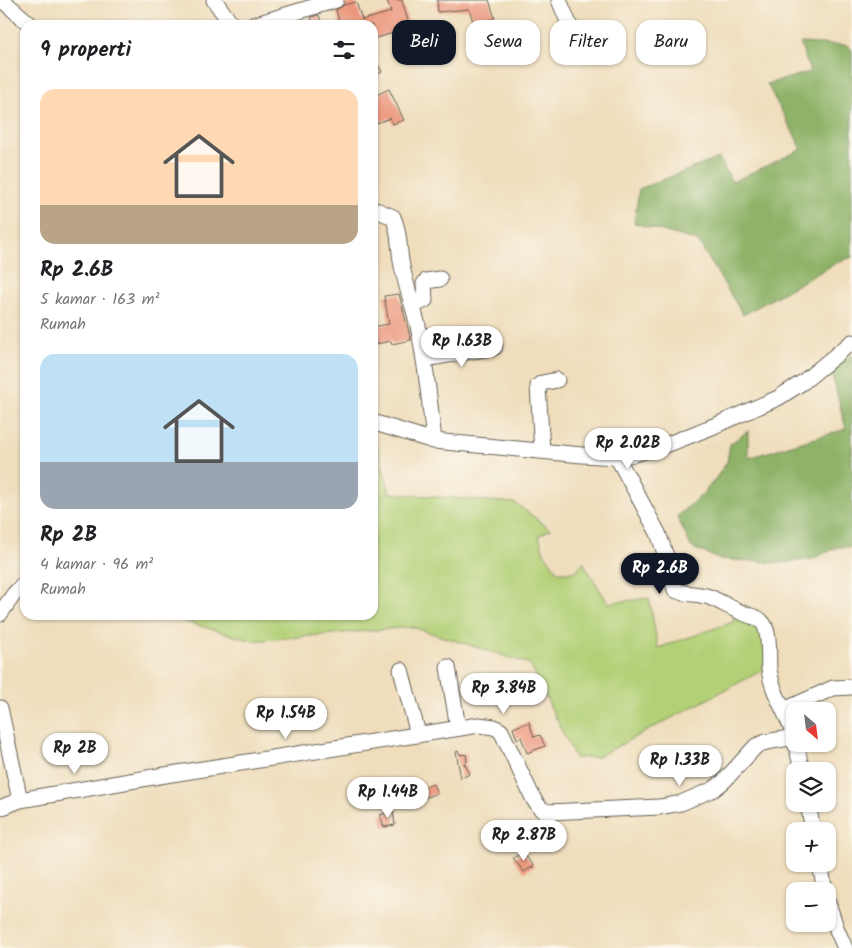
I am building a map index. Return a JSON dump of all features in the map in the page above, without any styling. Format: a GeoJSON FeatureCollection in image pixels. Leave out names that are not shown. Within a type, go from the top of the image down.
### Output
{"type":"FeatureCollection","features":[{"type":"Feature","properties":{"kind":"street"},"geometry":{"type":"LineString","coordinates":[[2,0],[25,20]]}},
{"type":"Feature","properties":{"kind":"street"},"geometry":{"type":"LineString","coordinates":[[214,0],[228,20]]}},
{"type":"Feature","properties":{"kind":"street"},"geometry":{"type":"LineString","coordinates":[[270,20],[336,0]]}},
{"type":"Feature","properties":{"kind":"street"},"geometry":{"type":"LineString","coordinates":[[559,0],[567,20]]}},
{"type":"Feature","properties":{"kind":"street"},"geometry":{"type":"LineString","coordinates":[[378,211],[393,218],[398,228],[402,265],[424,359],[434,441]]}},
{"type":"Feature","properties":{"kind":"street"},"geometry":{"type":"LineString","coordinates":[[412,306],[425,300],[424,284],[426,281],[440,279]]}},
{"type":"Feature","properties":{"kind":"street"},"geometry":{"type":"LineString","coordinates":[[378,424],[434,441],[616,457],[634,454],[671,443],[778,398],[803,382],[852,342]]}},
{"type":"Feature","properties":{"kind":"street"},"geometry":{"type":"LineString","coordinates":[[424,359],[495,347]]}},
{"type":"Feature","properties":{"kind":"street"},"geometry":{"type":"LineString","coordinates":[[542,451],[538,386],[542,383],[556,380]]}},
{"type":"Feature","properties":{"kind":"street"},"geometry":{"type":"LineString","coordinates":[[616,457],[658,532],[674,590],[708,597],[736,611],[761,620],[766,628],[770,676],[776,697],[786,715]]}},
{"type":"Feature","properties":{"kind":"street"},"geometry":{"type":"LineString","coordinates":[[0,614],[20,588]]}},
{"type":"Feature","properties":{"kind":"street"},"geometry":{"type":"LineString","coordinates":[[448,667],[458,728]]}},
{"type":"Feature","properties":{"kind":"street"},"geometry":{"type":"LineString","coordinates":[[401,670],[418,734]]}},
{"type":"Feature","properties":{"kind":"street"},"geometry":{"type":"LineString","coordinates":[[784,710],[833,688],[852,687]]}},
{"type":"Feature","properties":{"kind":"street"},"geometry":{"type":"LineString","coordinates":[[0,708],[20,800]]}},
{"type":"Feature","properties":{"kind":"street"},"geometry":{"type":"LineString","coordinates":[[0,808],[20,800],[159,776],[418,734],[487,726],[494,727],[500,731],[537,804],[548,812],[660,807],[681,803],[714,789],[761,744],[786,739]]}},
{"type":"Feature","properties":{"kind":"street"},"geometry":{"type":"LineString","coordinates":[[836,927],[845,948]]}},
{"type":"Feature","properties":{"kind":"green space"},"geometry":{"type":"Polygon","coordinates":[[[800,43],[847,45],[852,50],[852,257],[838,262],[743,315],[698,241],[634,223],[639,189],[719,158],[732,182],[802,149],[767,84],[810,72],[800,43]]]}},
{"type":"Feature","properties":{"kind":"green space"},"geometry":{"type":"Polygon","coordinates":[[[852,355],[852,547],[838,547],[812,559],[780,563],[719,559],[691,547],[677,516],[702,495],[716,478],[727,462],[730,444],[748,431],[748,458],[846,429],[831,371],[852,355]]]}},
{"type":"Feature","properties":{"kind":"green space"},"geometry":{"type":"Polygon","coordinates":[[[378,450],[390,493],[515,503],[550,529],[539,536],[544,553],[558,572],[575,572],[583,562],[608,603],[649,598],[658,648],[733,622],[736,611],[764,623],[769,667],[597,757],[575,758],[530,664],[412,627],[253,641],[179,620],[378,620],[378,450]]]}},
{"type":"Feature","properties":{"kind":"building"},"geometry":{"type":"Polygon","coordinates":[[[387,0],[402,0],[408,20],[392,20],[392,34],[378,37],[378,20],[362,20],[391,12],[387,0]]]}},
{"type":"Feature","properties":{"kind":"building"},"geometry":{"type":"Polygon","coordinates":[[[437,0],[489,0],[495,18],[472,20],[469,9],[438,12],[437,0]]]}},
{"type":"Feature","properties":{"kind":"building"},"geometry":{"type":"Polygon","coordinates":[[[356,2],[362,20],[339,20],[336,10],[344,5],[356,2]]]}},
{"type":"Feature","properties":{"kind":"building"},"geometry":{"type":"Polygon","coordinates":[[[319,15],[320,20],[312,20],[311,17],[319,15]]]}},
{"type":"Feature","properties":{"kind":"building"},"geometry":{"type":"Polygon","coordinates":[[[378,65],[382,72],[378,74],[378,65]]]}},
{"type":"Feature","properties":{"kind":"building"},"geometry":{"type":"Polygon","coordinates":[[[389,89],[404,120],[393,124],[390,118],[378,123],[378,94],[389,89]]]}},
{"type":"Feature","properties":{"kind":"building"},"geometry":{"type":"Polygon","coordinates":[[[399,294],[411,340],[392,344],[391,341],[378,344],[378,326],[389,324],[384,296],[399,294]]]}},
{"type":"Feature","properties":{"kind":"building"},"geometry":{"type":"Polygon","coordinates":[[[529,722],[534,737],[540,735],[545,746],[527,753],[521,737],[517,739],[513,728],[529,722]]]}},
{"type":"Feature","properties":{"kind":"building"},"geometry":{"type":"Polygon","coordinates":[[[458,751],[460,755],[466,754],[467,762],[464,763],[470,774],[461,778],[456,752],[458,751]]]}},
{"type":"Feature","properties":{"kind":"building"},"geometry":{"type":"Polygon","coordinates":[[[413,780],[415,790],[406,793],[404,782],[413,780]]]}},
{"type":"Feature","properties":{"kind":"building"},"geometry":{"type":"Polygon","coordinates":[[[433,784],[437,793],[422,799],[418,790],[433,784]]]}},
{"type":"Feature","properties":{"kind":"building"},"geometry":{"type":"Polygon","coordinates":[[[393,811],[395,825],[384,827],[380,815],[393,811]]]}},
{"type":"Feature","properties":{"kind":"building"},"geometry":{"type":"Polygon","coordinates":[[[523,853],[534,866],[524,872],[513,858],[523,853]]]}}]}
